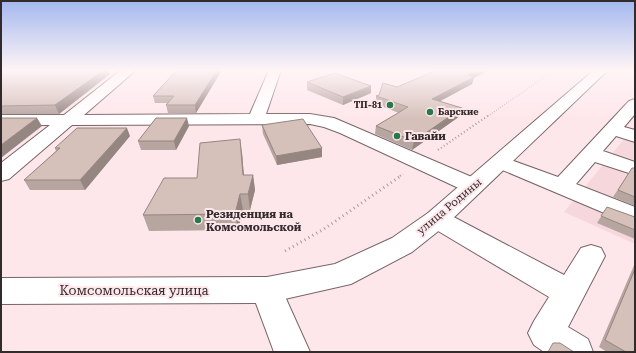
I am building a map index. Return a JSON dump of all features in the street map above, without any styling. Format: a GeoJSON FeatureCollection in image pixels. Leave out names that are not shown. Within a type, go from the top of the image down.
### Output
{"type":"FeatureCollection","features":[{"type":"Feature","properties":{"kind":"street"},"geometry":{"type":"LineString","coordinates":[[1,174],[108,86]]}},
{"type":"Feature","properties":{"kind":"street"},"geometry":{"type":"LineString","coordinates":[[256,119],[269,86]]}},
{"type":"Feature","properties":{"kind":"street","name":"улица Родины"},"geometry":{"type":"LineString","coordinates":[[267,290],[340,275],[402,245],[437,219],[583,86]]}},
{"type":"Feature","properties":{"kind":"street"},"geometry":{"type":"LineString","coordinates":[[562,187],[612,129],[634,107]]}},
{"type":"Feature","properties":{"kind":"street"},"geometry":{"type":"LineString","coordinates":[[1,120],[303,119],[328,122],[474,186]]}},
{"type":"Feature","properties":{"kind":"street"},"geometry":{"type":"LineString","coordinates":[[612,129],[635,136]]}},
{"type":"Feature","properties":{"kind":"street"},"geometry":{"type":"LineString","coordinates":[[591,154],[635,169]]}},
{"type":"Feature","properties":{"kind":"street"},"geometry":{"type":"LineString","coordinates":[[500,162],[635,217]]}},
{"type":"Feature","properties":{"kind":"street"},"geometry":{"type":"LineString","coordinates":[[437,219],[569,293]]}},
{"type":"Feature","properties":{"kind":"street"},"geometry":{"type":"LineString","coordinates":[[575,352],[546,333],[591,256]]}},
{"type":"Feature","properties":{"kind":"street"},"geometry":{"type":"LineString","coordinates":[[267,290],[292,352]]}},
{"type":"Feature","properties":{"kind":"street","name":"Комсомольская улица"},"geometry":{"type":"LineString","coordinates":[[1,291],[267,290]]}},
{"type":"Feature","properties":{"kind":"shaded area"},"geometry":{"type":"Polygon","coordinates":[[[635,126],[635,244],[564,212],[635,126]]]}},
{"type":"Feature","properties":{"kind":"building"},"geometry":{"type":"Polygon","coordinates":[[[1,86],[81,86],[55,105],[1,106],[1,86]]]}},
{"type":"Feature","properties":{"kind":"building"},"geometry":{"type":"Polygon","coordinates":[[[162,86],[207,86],[195,105],[166,105],[174,96],[153,96],[162,86]]]}},
{"type":"Feature","properties":{"kind":"building"},"geometry":{"type":"Polygon","coordinates":[[[318,86],[370,86],[343,97],[318,86]]]}},
{"type":"Feature","properties":{"kind":"building"},"geometry":{"type":"Polygon","coordinates":[[[382,86],[456,86],[432,99],[462,108],[414,141],[376,126],[408,107],[376,96],[379,95],[382,86]]]}},
{"type":"Feature","properties":{"kind":"building"},"geometry":{"type":"Polygon","coordinates":[[[1,118],[37,118],[1,145],[1,118]]]}},
{"type":"Feature","properties":{"kind":"building"},"geometry":{"type":"Polygon","coordinates":[[[156,118],[187,118],[174,141],[138,141],[156,118]]]}},
{"type":"Feature","properties":{"kind":"building"},"geometry":{"type":"Polygon","coordinates":[[[303,119],[322,148],[276,156],[262,125],[303,119]]]}},
{"type":"Feature","properties":{"kind":"building"},"geometry":{"type":"Polygon","coordinates":[[[77,128],[127,128],[80,180],[24,180],[60,148],[55,148],[77,128]]]}},
{"type":"Feature","properties":{"kind":"building"},"geometry":{"type":"Polygon","coordinates":[[[240,139],[243,175],[253,175],[248,194],[240,194],[235,214],[143,215],[164,178],[197,178],[200,143],[240,139]]]}},
{"type":"Feature","properties":{"kind":"building"},"geometry":{"type":"Polygon","coordinates":[[[632,168],[635,168],[635,197],[618,190],[632,168]]]}},
{"type":"Feature","properties":{"kind":"building"},"geometry":{"type":"Polygon","coordinates":[[[607,207],[635,217],[635,230],[601,216],[607,207]]]}},
{"type":"Feature","properties":{"kind":"building"},"geometry":{"type":"Polygon","coordinates":[[[635,269],[635,352],[626,352],[605,340],[635,269]]]}},
{"type":"Feature","properties":{"kind":"building"},"geometry":{"type":"Polygon","coordinates":[[[553,343],[560,343],[574,352],[548,352],[553,343]]]}},
{"type":"Feature","properties":{"kind":"place","name":"ТП-81"},"geometry":{"type":"Point","coordinates":[390,105]}},
{"type":"Feature","properties":{"kind":"place","name":"Барские"},"geometry":{"type":"Point","coordinates":[430,112]}},
{"type":"Feature","properties":{"kind":"place","name":"Гавайи"},"geometry":{"type":"Point","coordinates":[397,136]}},
{"type":"Feature","properties":{"kind":"place","name":"Резиденция на Комсомольской"},"geometry":{"type":"Point","coordinates":[198,220]}}]}
